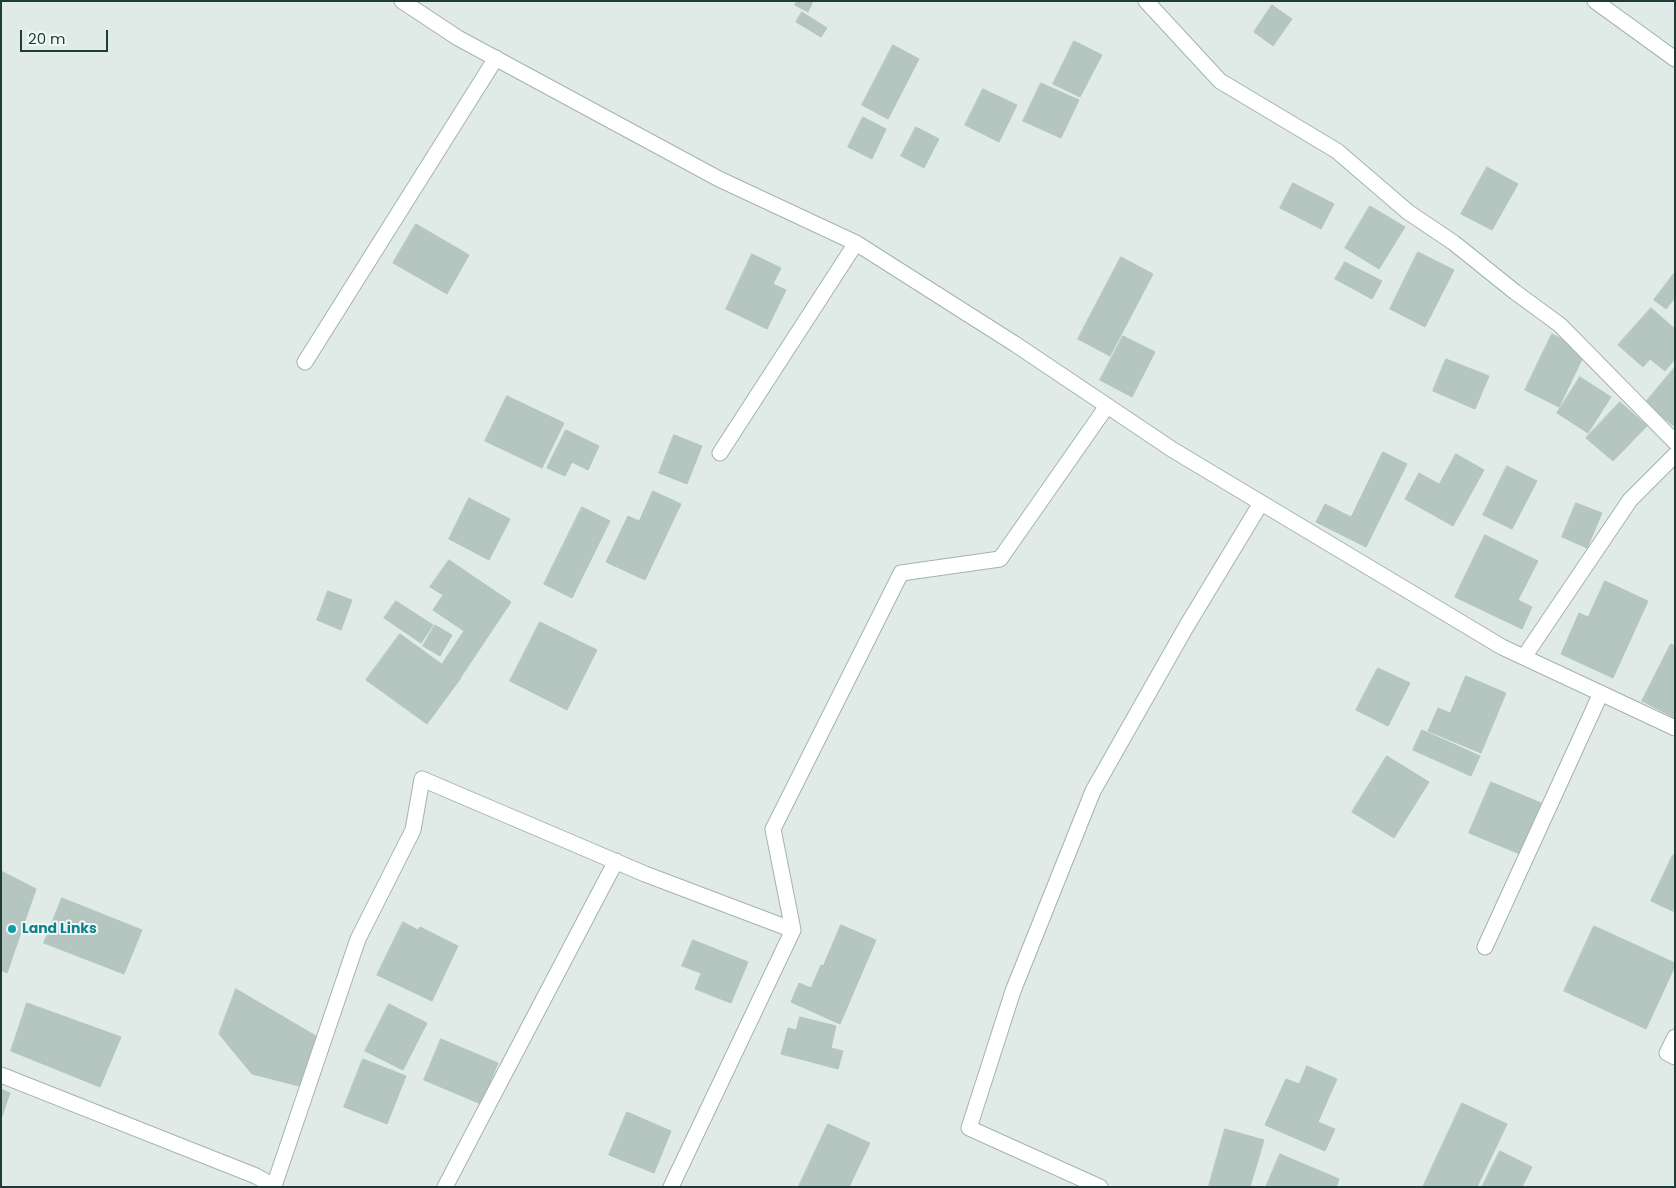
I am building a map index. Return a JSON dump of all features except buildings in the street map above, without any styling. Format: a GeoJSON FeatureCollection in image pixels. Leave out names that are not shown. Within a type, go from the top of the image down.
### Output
{"type":"FeatureCollection","features":[{"type":"Feature","properties":{"kind":"street"},"geometry":{"type":"LineString","coordinates":[[402,1],[458,38],[719,179],[856,243],[1014,344],[1173,450],[1502,647],[1675,728]]}},
{"type":"Feature","properties":{"kind":"street"},"geometry":{"type":"LineString","coordinates":[[1595,1],[1675,59]]}},
{"type":"Feature","properties":{"kind":"street"},"geometry":{"type":"LineString","coordinates":[[1146,2],[1220,81],[1337,151],[1408,212],[1454,243],[1560,325],[1675,442]]}},
{"type":"Feature","properties":{"kind":"street"},"geometry":{"type":"LineString","coordinates":[[305,362],[496,58]]}},
{"type":"Feature","properties":{"kind":"street"},"geometry":{"type":"LineString","coordinates":[[720,453],[856,243]]}},
{"type":"Feature","properties":{"kind":"street"},"geometry":{"type":"LineString","coordinates":[[671,1187],[793,930],[773,829],[901,573],[1000,559],[1107,406]]}},
{"type":"Feature","properties":{"kind":"street"},"geometry":{"type":"LineString","coordinates":[[1524,657],[1630,500],[1675,455]]}},
{"type":"Feature","properties":{"kind":"street"},"geometry":{"type":"LineString","coordinates":[[1100,1187],[969,1128],[1013,990],[1093,791],[1186,627],[1261,503]]}},
{"type":"Feature","properties":{"kind":"street"},"geometry":{"type":"LineString","coordinates":[[1485,947],[1601,693]]}},
{"type":"Feature","properties":{"kind":"street"},"geometry":{"type":"LineString","coordinates":[[1,1075],[256,1176],[275,1186],[358,939],[413,830],[422,779],[616,861],[793,930]]}},
{"type":"Feature","properties":{"kind":"street"},"geometry":{"type":"LineString","coordinates":[[445,1187],[616,861]]}},
{"type":"Feature","properties":{"kind":"street"},"geometry":{"type":"LineString","coordinates":[[1675,1038],[1667,1053],[1675,1057]]}},
{"type":"Feature","properties":{"kind":"place","name":"Land Links"},"geometry":{"type":"Point","coordinates":[12,929]}}]}
